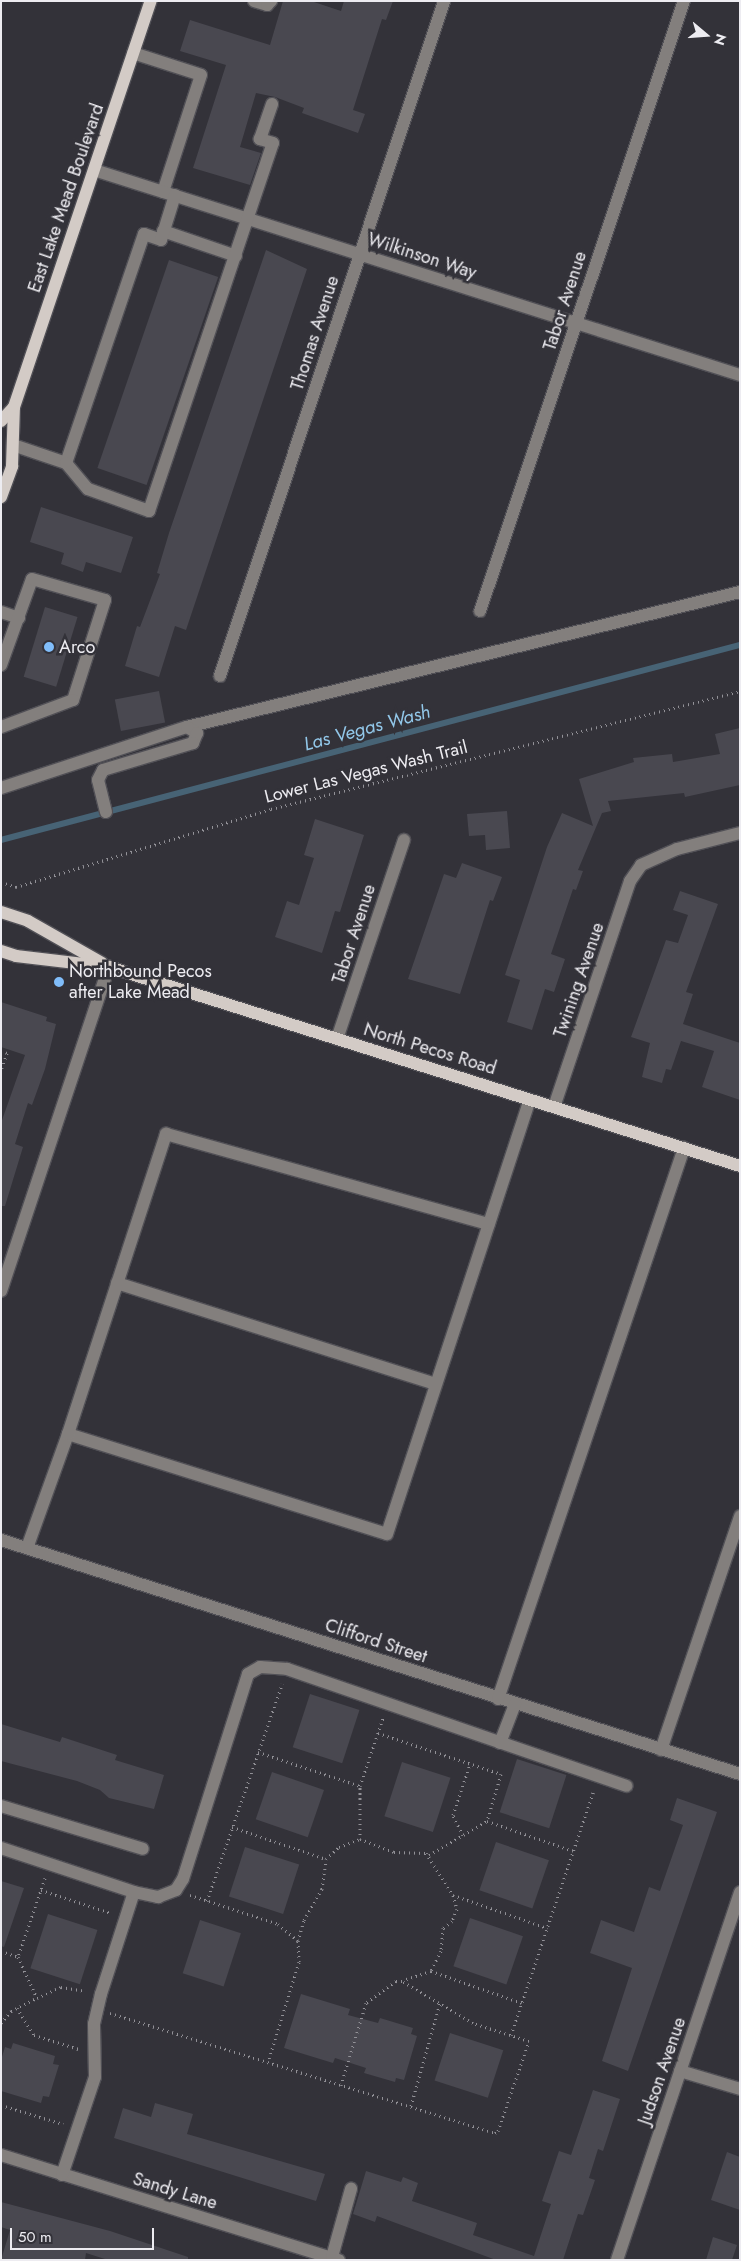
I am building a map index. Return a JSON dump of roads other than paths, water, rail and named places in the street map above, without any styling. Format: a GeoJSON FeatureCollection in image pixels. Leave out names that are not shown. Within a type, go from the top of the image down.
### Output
{"type":"FeatureCollection","features":[{"type":"Feature","properties":{"kind":"main road","name":"East Lake Mead Boulevard"},"geometry":{"type":"LineString","coordinates":[[1,497],[12,466],[14,407],[151,1]]}},
{"type":"Feature","properties":{"kind":"main road","name":"East Lake Mead Boulevard"},"geometry":{"type":"LineString","coordinates":[[1,422],[14,407]]}},
{"type":"Feature","properties":{"kind":"main road","name":"North Pecos Road"},"geometry":{"type":"LineString","coordinates":[[1,912],[28,920],[109,967]]}},
{"type":"Feature","properties":{"kind":"main road","name":"North Pecos Road"},"geometry":{"type":"LineString","coordinates":[[1,951],[16,956],[109,967],[740,1166]]}},
{"type":"Feature","properties":{"kind":"street"},"geometry":{"type":"LineString","coordinates":[[254,1],[267,5],[271,1]]}},
{"type":"Feature","properties":{"kind":"street","name":"Thomas Avenue"},"geometry":{"type":"LineString","coordinates":[[220,676],[444,1]]}},
{"type":"Feature","properties":{"kind":"street","name":"Tabor Avenue"},"geometry":{"type":"LineString","coordinates":[[480,611],[684,1]]}},
{"type":"Feature","properties":{"kind":"street"},"geometry":{"type":"LineString","coordinates":[[66,463],[144,234],[160,240],[169,194],[201,75],[133,53]]}},
{"type":"Feature","properties":{"kind":"street"},"geometry":{"type":"LineString","coordinates":[[13,445],[66,463],[88,489],[149,511],[273,143],[260,139],[272,104]]}},
{"type":"Feature","properties":{"kind":"street","name":"Wilkinson Way"},"geometry":{"type":"LineString","coordinates":[[94,170],[740,375]]}},
{"type":"Feature","properties":{"kind":"street"},"geometry":{"type":"LineString","coordinates":[[163,231],[236,256]]}},
{"type":"Feature","properties":{"kind":"street"},"geometry":{"type":"LineString","coordinates":[[1,665],[32,579],[105,600],[73,700],[1,727]]}},
{"type":"Feature","properties":{"kind":"street"},"geometry":{"type":"LineString","coordinates":[[1,788],[187,727],[740,592]]}},
{"type":"Feature","properties":{"kind":"street"},"geometry":{"type":"LineString","coordinates":[[1,612],[19,618]]}},
{"type":"Feature","properties":{"kind":"street"},"geometry":{"type":"LineString","coordinates":[[106,812],[98,780],[103,770],[192,743],[197,733],[187,727]]}},
{"type":"Feature","properties":{"kind":"street","name":"Twining Avenue"},"geometry":{"type":"LineString","coordinates":[[554,1107],[630,881],[641,865],[677,849],[740,833]]}},
{"type":"Feature","properties":{"kind":"street","name":"Tabor Avenue"},"geometry":{"type":"LineString","coordinates":[[337,1039],[404,840]]}},
{"type":"Feature","properties":{"kind":"street"},"geometry":{"type":"LineString","coordinates":[[1,1291],[109,967]]}},
{"type":"Feature","properties":{"kind":"street"},"geometry":{"type":"LineString","coordinates":[[68,1434],[386,1534],[530,1100]]}},
{"type":"Feature","properties":{"kind":"street"},"geometry":{"type":"LineString","coordinates":[[27,1548],[68,1434],[166,1134],[489,1224]]}},
{"type":"Feature","properties":{"kind":"street"},"geometry":{"type":"LineString","coordinates":[[498,1699],[684,1148]]}},
{"type":"Feature","properties":{"kind":"street"},"geometry":{"type":"LineString","coordinates":[[117,1283],[435,1384]]}},
{"type":"Feature","properties":{"kind":"street"},"geometry":{"type":"LineString","coordinates":[[661,1750],[740,1516]]}},
{"type":"Feature","properties":{"kind":"street","name":"Clifford Street"},"geometry":{"type":"LineString","coordinates":[[1,1540],[498,1699],[740,1774]]}},
{"type":"Feature","properties":{"kind":"street"},"geometry":{"type":"LineString","coordinates":[[1,1848],[134,1892],[158,1896],[176,1890],[183,1879],[248,1674],[260,1666],[287,1669],[626,1786]]}},
{"type":"Feature","properties":{"kind":"street"},"geometry":{"type":"LineString","coordinates":[[500,1743],[516,1704]]}},
{"type":"Feature","properties":{"kind":"street"},"geometry":{"type":"LineString","coordinates":[[1,1806],[142,1849]]}},
{"type":"Feature","properties":{"kind":"street"},"geometry":{"type":"LineString","coordinates":[[62,2174],[95,2077],[94,2024],[101,1994],[134,1892]]}},
{"type":"Feature","properties":{"kind":"street","name":"Judson Avenue"},"geometry":{"type":"LineString","coordinates":[[617,2260],[740,1892]]}},
{"type":"Feature","properties":{"kind":"street"},"geometry":{"type":"LineString","coordinates":[[680,2071],[740,2089]]}},
{"type":"Feature","properties":{"kind":"street","name":"Sandy Lane"},"geometry":{"type":"LineString","coordinates":[[1,2155],[336,2259]]}},
{"type":"Feature","properties":{"kind":"street"},"geometry":{"type":"LineString","coordinates":[[336,2259],[351,2189]]}},
{"type":"Feature","properties":{"kind":"waterway","name":"Las Vegas Wash"},"geometry":{"type":"LineString","coordinates":[[1,840],[740,645]]}},
{"type":"Feature","properties":{"kind":"place","name":"Arco"},"geometry":{"type":"Point","coordinates":[49,647]}},
{"type":"Feature","properties":{"kind":"place","name":"Northbound Pecos after Lake Mead"},"geometry":{"type":"Point","coordinates":[59,982]}}]}
